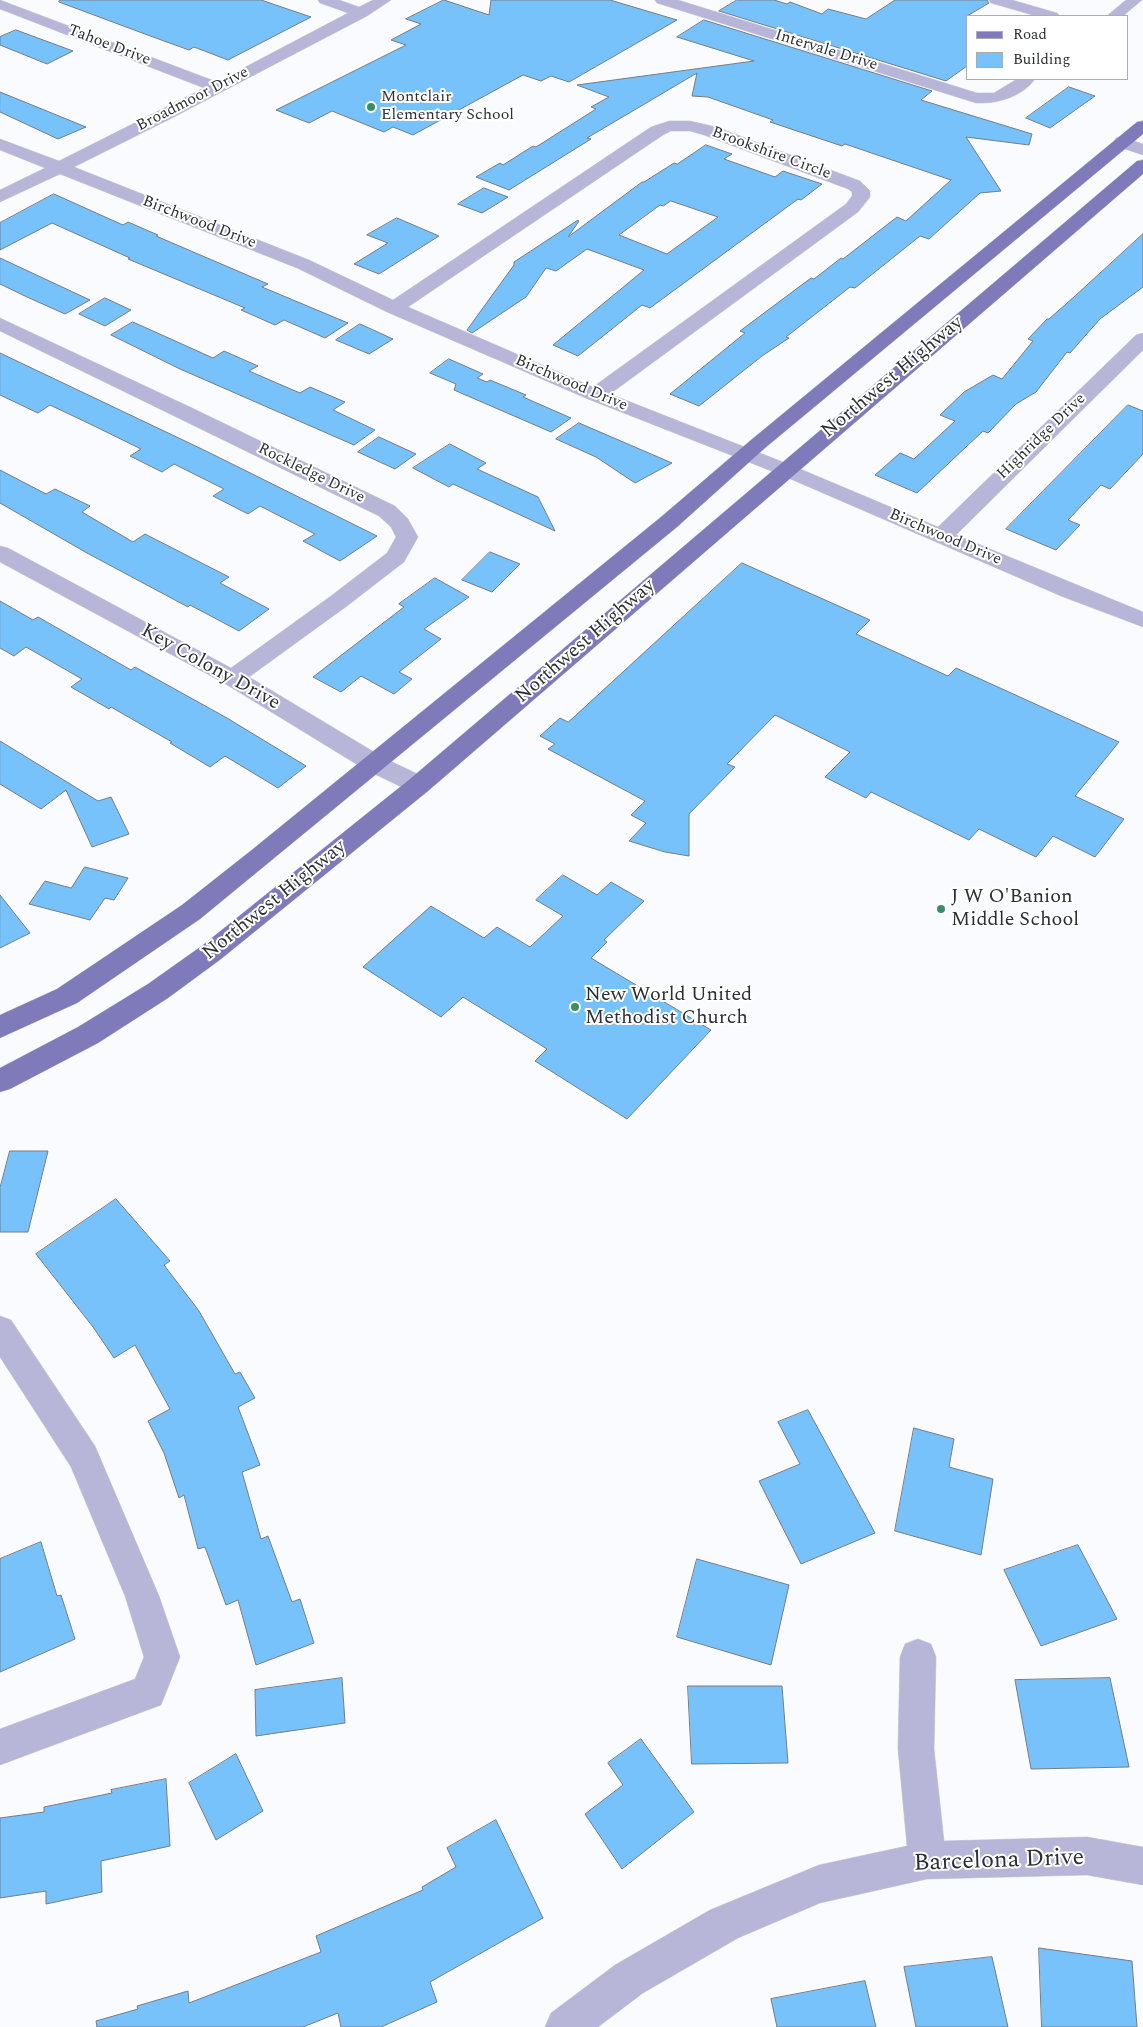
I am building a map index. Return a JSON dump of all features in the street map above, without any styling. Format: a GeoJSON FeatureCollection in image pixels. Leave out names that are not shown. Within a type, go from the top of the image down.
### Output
{"type":"FeatureCollection","features":[{"type":"Feature","properties":{"kind":"main road","name":"Northwest Highway"},"geometry":{"type":"LineString","coordinates":[[0,1027],[67,996],[191,912],[375,764],[669,522],[745,454],[1143,126]]}},
{"type":"Feature","properties":{"kind":"main road","name":"Northwest Highway"},"geometry":{"type":"LineString","coordinates":[[0,1081],[88,1035],[158,991],[212,952],[419,785],[1143,165]]}},
{"type":"Feature","properties":{"kind":"street"},"geometry":{"type":"LineString","coordinates":[[325,0],[362,13]]}},
{"type":"Feature","properties":{"kind":"street","name":"Broadmoor Drive"},"geometry":{"type":"LineString","coordinates":[[0,197],[218,88],[384,0]]}},
{"type":"Feature","properties":{"kind":"street","name":"Intervale Drive"},"geometry":{"type":"LineString","coordinates":[[662,0],[976,98],[990,99],[1002,97],[1027,80]]}},
{"type":"Feature","properties":{"kind":"street"},"geometry":{"type":"LineString","coordinates":[[996,0],[1048,15]]}},
{"type":"Feature","properties":{"kind":"street"},"geometry":{"type":"LineString","coordinates":[[1115,15],[1136,0]]}},
{"type":"Feature","properties":{"kind":"street","name":"Tahoe Drive"},"geometry":{"type":"LineString","coordinates":[[0,4],[218,88]]}},
{"type":"Feature","properties":{"kind":"street","name":"Brookshire Circle"},"geometry":{"type":"LineString","coordinates":[[394,308],[657,131],[669,126],[690,126],[710,131],[854,185],[861,191],[861,197],[852,208],[595,395]]}},
{"type":"Feature","properties":{"kind":"street"},"geometry":{"type":"LineString","coordinates":[[1122,142],[1143,150]]}},
{"type":"Feature","properties":{"kind":"street","name":"Birchwood Drive"},"geometry":{"type":"LineString","coordinates":[[0,144],[303,264],[394,308],[595,395],[786,470],[1069,591],[1143,620]]}},
{"type":"Feature","properties":{"kind":"street","name":"Rockledge Drive"},"geometry":{"type":"LineString","coordinates":[[0,324],[378,506],[387,511],[400,524],[407,537],[396,556],[340,602],[232,678]]}},
{"type":"Feature","properties":{"kind":"street","name":"Highridge Drive"},"geometry":{"type":"LineString","coordinates":[[942,536],[1143,339]]}},
{"type":"Feature","properties":{"kind":"street","name":"Key Colony Drive"},"geometry":{"type":"LineString","coordinates":[[0,553],[232,678],[375,764],[419,785]]}},
{"type":"Feature","properties":{"kind":"street"},"geometry":{"type":"LineString","coordinates":[[0,1330],[83,1457],[142,1596],[162,1657],[148,1692],[0,1747]]}},
{"type":"Feature","properties":{"kind":"street"},"geometry":{"type":"LineString","coordinates":[[918,1657],[916,1749],[927,1860]]}},
{"type":"Feature","properties":{"kind":"street","name":"Barcelona Drive"},"geometry":{"type":"LineString","coordinates":[[566,2027],[629,1979],[724,1924],[819,1884],[927,1860],[1087,1856],[1143,1866]]}},
{"type":"Feature","properties":{"kind":"building"},"geometry":{"type":"Polygon","coordinates":[[[60,0],[261,0],[311,17],[228,60],[194,47],[189,50],[59,2],[60,0]]]}},
{"type":"Feature","properties":{"kind":"building"},"geometry":{"type":"Polygon","coordinates":[[[444,0],[489,15],[491,0],[610,0],[677,20],[569,82],[551,76],[541,81],[523,75],[413,135],[393,127],[384,132],[332,111],[309,123],[276,110],[406,45],[391,40],[421,24],[406,19],[444,0]]]}},
{"type":"Feature","properties":{"kind":"building"},"geometry":{"type":"Polygon","coordinates":[[[737,0],[774,0],[787,4],[790,2],[822,14],[828,9],[866,19],[895,0],[987,0],[989,3],[966,15],[966,67],[946,81],[719,11],[737,0]]]}},
{"type":"Feature","properties":{"kind":"building"},"geometry":{"type":"Polygon","coordinates":[[[704,20],[932,91],[921,100],[1032,134],[1029,145],[966,137],[1001,191],[980,193],[929,239],[920,236],[855,288],[850,287],[786,337],[789,338],[762,356],[699,406],[670,394],[745,333],[740,331],[811,278],[814,279],[841,258],[843,259],[897,217],[906,221],[951,180],[845,144],[842,146],[770,122],[773,120],[708,97],[692,96],[697,73],[587,138],[591,139],[509,190],[476,177],[500,163],[503,165],[533,146],[536,147],[596,109],[591,107],[609,97],[577,85],[754,61],[677,37],[704,20]]]}},
{"type":"Feature","properties":{"kind":"building"},"geometry":{"type":"Polygon","coordinates":[[[16,30],[73,51],[47,64],[0,45],[0,37],[16,30]]]}},
{"type":"Feature","properties":{"kind":"building"},"geometry":{"type":"Polygon","coordinates":[[[1069,87],[1095,96],[1050,128],[1026,118],[1069,87]]]}},
{"type":"Feature","properties":{"kind":"building"},"geometry":{"type":"Polygon","coordinates":[[[0,92],[86,127],[58,139],[0,112],[0,92]]]}},
{"type":"Feature","properties":{"kind":"building"},"geometry":{"type":"Polygon","coordinates":[[[706,145],[732,154],[724,159],[775,177],[783,171],[822,184],[801,200],[798,199],[650,308],[642,305],[578,356],[553,345],[644,270],[587,249],[556,271],[546,268],[526,297],[472,333],[467,330],[514,265],[514,262],[578,220],[568,237],[642,182],[674,163],[677,164],[706,145]],[[671,201],[663,206],[660,205],[619,235],[667,254],[718,217],[671,201]]]}},
{"type":"Feature","properties":{"kind":"building"},"geometry":{"type":"Polygon","coordinates":[[[484,188],[508,197],[482,213],[458,204],[484,188]]]}},
{"type":"Feature","properties":{"kind":"building"},"geometry":{"type":"Polygon","coordinates":[[[54,194],[123,225],[128,222],[158,235],[156,236],[268,284],[262,287],[348,323],[325,338],[284,320],[275,325],[241,310],[245,308],[128,259],[130,258],[52,223],[0,250],[0,223],[54,194]]]}},
{"type":"Feature","properties":{"kind":"building"},"geometry":{"type":"Polygon","coordinates":[[[397,218],[439,236],[379,274],[354,264],[388,243],[367,235],[397,218]]]}},
{"type":"Feature","properties":{"kind":"building"},"geometry":{"type":"Polygon","coordinates":[[[1143,234],[1143,287],[1100,319],[1070,353],[1067,352],[1036,392],[1016,404],[988,433],[983,431],[917,493],[875,475],[900,453],[914,459],[955,421],[940,415],[964,392],[993,375],[1002,379],[1033,341],[1028,339],[1047,319],[1143,234]]]}},
{"type":"Feature","properties":{"kind":"building"},"geometry":{"type":"Polygon","coordinates":[[[0,258],[90,300],[65,314],[27,297],[0,284],[0,258]]]}},
{"type":"Feature","properties":{"kind":"building"},"geometry":{"type":"Polygon","coordinates":[[[105,298],[131,310],[105,326],[79,314],[105,298]]]}},
{"type":"Feature","properties":{"kind":"building"},"geometry":{"type":"Polygon","coordinates":[[[133,322],[213,358],[224,351],[258,366],[249,371],[300,393],[310,387],[345,402],[333,410],[375,430],[354,445],[180,369],[111,335],[133,322]]]}},
{"type":"Feature","properties":{"kind":"building"},"geometry":{"type":"Polygon","coordinates":[[[360,324],[393,339],[369,354],[336,340],[360,324]]]}},
{"type":"Feature","properties":{"kind":"building"},"geometry":{"type":"Polygon","coordinates":[[[0,353],[206,451],[377,536],[340,561],[303,541],[315,534],[260,506],[248,514],[213,496],[224,489],[174,464],[162,472],[130,456],[141,449],[90,424],[50,405],[38,413],[0,395],[0,353]]]}},
{"type":"Feature","properties":{"kind":"building"},"geometry":{"type":"Polygon","coordinates":[[[449,359],[483,374],[477,378],[487,382],[490,380],[526,395],[523,397],[571,418],[551,432],[454,390],[456,384],[430,373],[449,359]]]}},
{"type":"Feature","properties":{"kind":"building"},"geometry":{"type":"Polygon","coordinates":[[[1128,405],[1143,411],[1143,454],[1110,489],[1101,485],[1068,520],[1080,525],[1056,550],[1006,529],[1128,405]]]}},
{"type":"Feature","properties":{"kind":"building"},"geometry":{"type":"Polygon","coordinates":[[[579,423],[672,463],[635,483],[596,457],[556,439],[579,423]]]}},
{"type":"Feature","properties":{"kind":"building"},"geometry":{"type":"Polygon","coordinates":[[[379,437],[416,454],[395,469],[358,452],[379,437]]]}},
{"type":"Feature","properties":{"kind":"building"},"geometry":{"type":"Polygon","coordinates":[[[450,444],[486,463],[477,469],[538,497],[555,531],[453,484],[449,487],[413,468],[450,444]]]}},
{"type":"Feature","properties":{"kind":"building"},"geometry":{"type":"Polygon","coordinates":[[[0,470],[46,494],[55,489],[90,506],[82,512],[133,542],[145,534],[229,577],[220,583],[269,609],[239,631],[190,605],[188,607],[87,553],[0,503],[0,470]]]}},
{"type":"Feature","properties":{"kind":"building"},"geometry":{"type":"Polygon","coordinates":[[[490,552],[520,564],[492,592],[462,580],[490,552]]]}},
{"type":"Feature","properties":{"kind":"building"},"geometry":{"type":"Polygon","coordinates":[[[742,563],[870,620],[856,634],[948,676],[956,668],[1119,742],[1075,796],[1124,819],[1095,857],[1053,836],[1036,857],[979,829],[969,840],[871,792],[866,798],[825,777],[850,752],[775,715],[727,764],[735,767],[689,814],[689,856],[665,852],[629,841],[646,823],[631,815],[645,801],[548,749],[555,744],[540,736],[560,718],[568,722],[742,563]]]}},
{"type":"Feature","properties":{"kind":"building"},"geometry":{"type":"Polygon","coordinates":[[[435,578],[469,597],[424,629],[441,639],[399,672],[412,679],[394,694],[361,676],[341,692],[313,677],[404,607],[399,604],[435,578]]]}},
{"type":"Feature","properties":{"kind":"building"},"geometry":{"type":"Polygon","coordinates":[[[0,601],[33,620],[38,617],[131,670],[135,667],[227,718],[306,766],[278,788],[225,756],[210,767],[170,743],[172,742],[111,707],[109,709],[71,687],[82,679],[26,647],[14,656],[0,648],[0,601]]]}},
{"type":"Feature","properties":{"kind":"building"},"geometry":{"type":"Polygon","coordinates":[[[0,741],[98,801],[111,797],[129,834],[92,847],[66,790],[41,809],[0,784],[0,741]]]}},
{"type":"Feature","properties":{"kind":"building"},"geometry":{"type":"Polygon","coordinates":[[[85,867],[128,878],[114,900],[105,898],[90,920],[29,904],[45,881],[71,888],[85,867]]]}},
{"type":"Feature","properties":{"kind":"building","name":"New World United Methodist Church"},"geometry":{"type":"Polygon","coordinates":[[[563,875],[597,895],[611,882],[644,901],[604,940],[607,942],[591,958],[711,1030],[627,1119],[535,1061],[547,1049],[463,997],[441,1017],[363,967],[431,906],[484,938],[497,927],[530,947],[563,916],[536,900],[563,875]]]}},
{"type":"Feature","properties":{"kind":"building"},"geometry":{"type":"Polygon","coordinates":[[[0,895],[30,933],[0,948],[0,895]]]}},
{"type":"Feature","properties":{"kind":"building"},"geometry":{"type":"Polygon","coordinates":[[[10,1151],[48,1151],[28,1232],[0,1232],[0,1188],[10,1151]]]}},
{"type":"Feature","properties":{"kind":"building"},"geometry":{"type":"Polygon","coordinates":[[[116,1199],[170,1261],[164,1265],[199,1311],[235,1374],[240,1372],[255,1398],[238,1407],[260,1465],[242,1472],[261,1539],[268,1536],[292,1602],[300,1599],[314,1643],[256,1665],[238,1600],[226,1605],[205,1547],[198,1549],[184,1495],[179,1498],[164,1453],[148,1421],[170,1409],[135,1345],[114,1358],[93,1327],[36,1254],[116,1199]]]}},
{"type":"Feature","properties":{"kind":"building"},"geometry":{"type":"Polygon","coordinates":[[[808,1410],[875,1533],[801,1564],[759,1481],[800,1464],[778,1422],[808,1410]]]}},
{"type":"Feature","properties":{"kind":"building"},"geometry":{"type":"Polygon","coordinates":[[[914,1428],[954,1439],[949,1467],[993,1479],[981,1555],[895,1531],[914,1428]]]}},
{"type":"Feature","properties":{"kind":"building"},"geometry":{"type":"Polygon","coordinates":[[[41,1542],[57,1596],[61,1595],[75,1639],[0,1672],[0,1559],[41,1542]]]}},
{"type":"Feature","properties":{"kind":"building"},"geometry":{"type":"Polygon","coordinates":[[[1078,1545],[1117,1619],[1041,1646],[1004,1570],[1078,1545]]]}},
{"type":"Feature","properties":{"kind":"building"},"geometry":{"type":"Polygon","coordinates":[[[697,1559],[789,1585],[771,1665],[677,1637],[697,1559]]]}},
{"type":"Feature","properties":{"kind":"building"},"geometry":{"type":"Polygon","coordinates":[[[342,1678],[345,1723],[256,1736],[255,1690],[342,1678]]]}},
{"type":"Feature","properties":{"kind":"building"},"geometry":{"type":"Polygon","coordinates":[[[1110,1678],[1129,1767],[1031,1769],[1015,1680],[1110,1678]]]}},
{"type":"Feature","properties":{"kind":"building"},"geometry":{"type":"Polygon","coordinates":[[[688,1686],[782,1686],[788,1763],[692,1764],[688,1686]]]}},
{"type":"Feature","properties":{"kind":"building"},"geometry":{"type":"Polygon","coordinates":[[[641,1739],[694,1812],[622,1869],[585,1814],[623,1785],[608,1763],[641,1739]]]}},
{"type":"Feature","properties":{"kind":"building"},"geometry":{"type":"Polygon","coordinates":[[[236,1754],[263,1811],[216,1840],[189,1783],[236,1754]]]}},
{"type":"Feature","properties":{"kind":"building"},"geometry":{"type":"Polygon","coordinates":[[[166,1779],[170,1846],[101,1861],[102,1892],[46,1904],[46,1891],[0,1898],[0,1818],[44,1812],[44,1807],[112,1793],[111,1790],[166,1779]]]}},
{"type":"Feature","properties":{"kind":"building"},"geometry":{"type":"Polygon","coordinates":[[[496,1820],[543,1918],[430,1982],[437,2002],[381,2027],[341,2027],[338,2013],[303,2027],[97,2027],[96,2021],[138,2009],[137,2006],[188,1991],[189,2003],[321,1952],[316,1936],[423,1890],[422,1887],[456,1867],[447,1848],[496,1820]]]}},
{"type":"Feature","properties":{"kind":"building"},"geometry":{"type":"Polygon","coordinates":[[[1039,1948],[1132,1961],[1137,2027],[1042,2027],[1039,1948]]]}},
{"type":"Feature","properties":{"kind":"building"},"geometry":{"type":"Polygon","coordinates":[[[992,1957],[1008,2027],[916,2027],[904,1967],[992,1957]]]}},
{"type":"Feature","properties":{"kind":"building"},"geometry":{"type":"Polygon","coordinates":[[[865,1981],[876,2027],[777,2027],[771,1999],[865,1981]]]}},
{"type":"Feature","properties":{"kind":"place","name":"Montclair Elementary School"},"geometry":{"type":"Point","coordinates":[371,107]}},
{"type":"Feature","properties":{"kind":"place","name":"J W O'Banion Middle School"},"geometry":{"type":"Point","coordinates":[941,909]}},
{"type":"Feature","properties":{"kind":"place","name":"New World United Methodist Church"},"geometry":{"type":"Point","coordinates":[575,1007]}}]}
